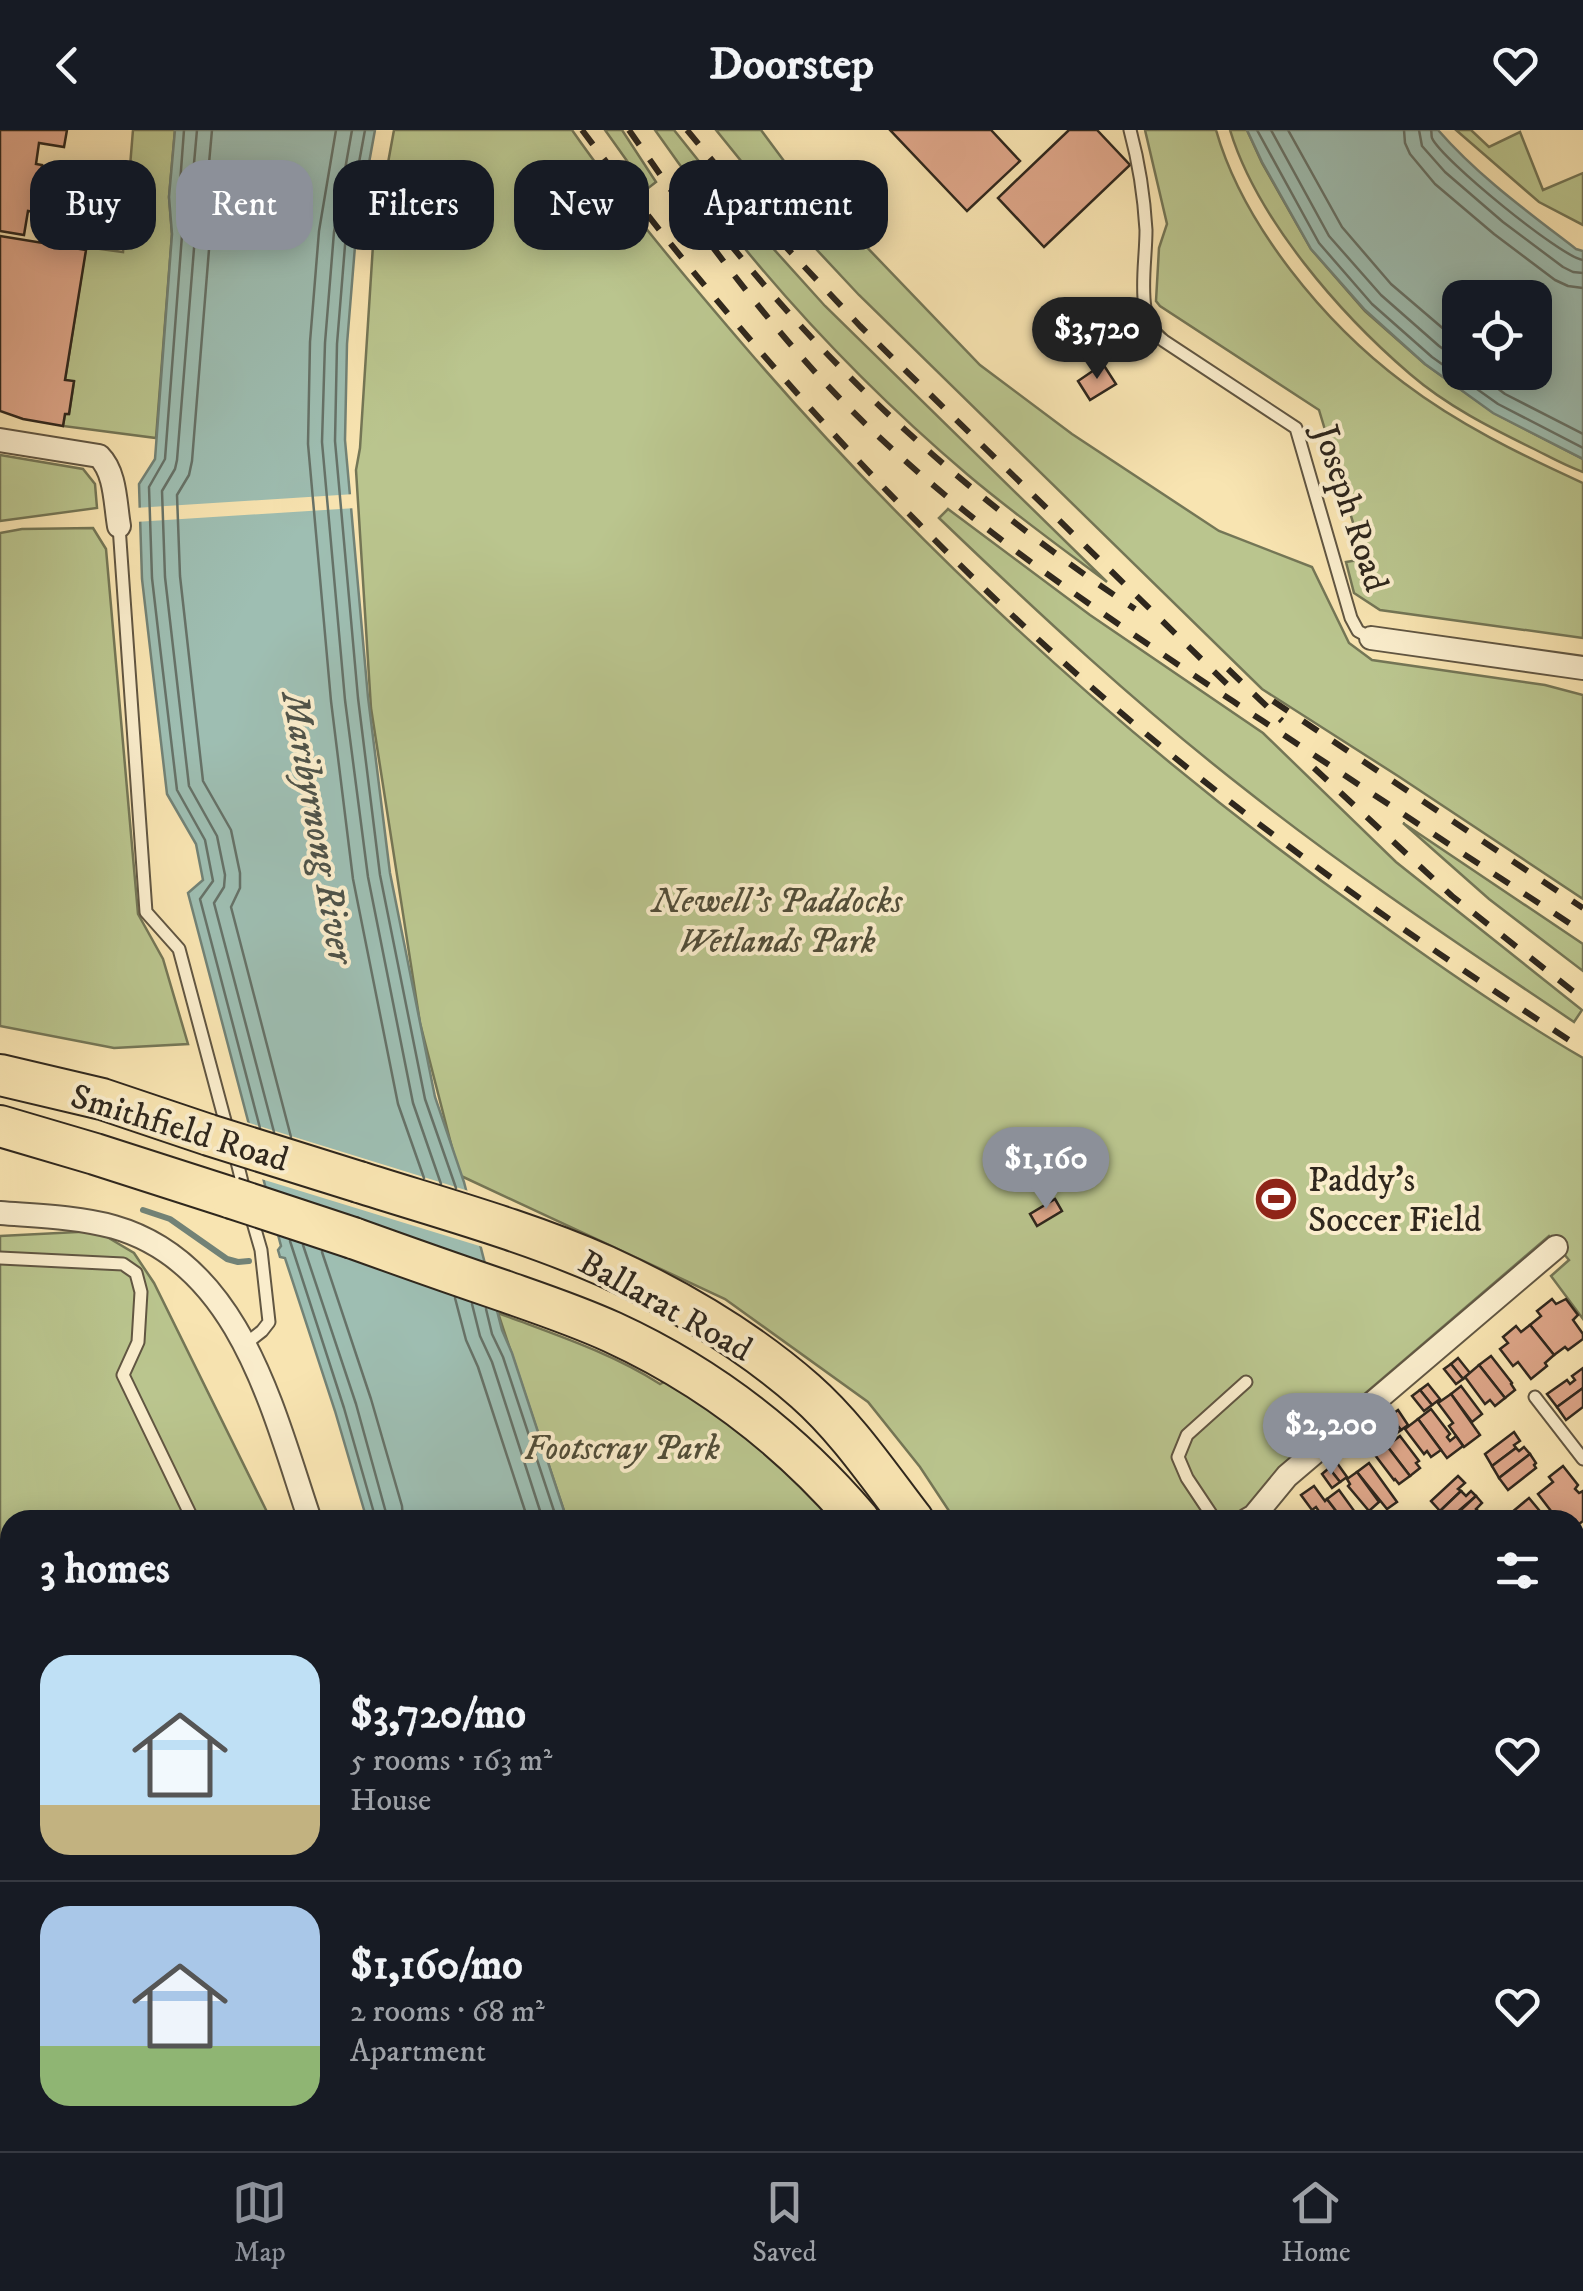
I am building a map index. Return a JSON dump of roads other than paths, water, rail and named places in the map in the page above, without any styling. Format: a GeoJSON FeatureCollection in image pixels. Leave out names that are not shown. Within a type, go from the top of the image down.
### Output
{"type":"FeatureCollection","features":[{"type":"Feature","properties":{"kind":"highway","name":"Smithfield Road"},"geometry":{"type":"LineString","coordinates":[[0,1075],[102,1100],[359,1182]]}},
{"type":"Feature","properties":{"kind":"highway","name":"Smithfield Road"},"geometry":{"type":"LineString","coordinates":[[0,1126],[353,1238]]}},
{"type":"Feature","properties":{"kind":"highway","name":"Ballarat Road"},"geometry":{"type":"LineString","coordinates":[[359,1182],[510,1230],[605,1266],[686,1308],[750,1348],[807,1393],[832,1418],[905,1510]]}},
{"type":"Feature","properties":{"kind":"highway","name":"Ballarat Road"},"geometry":{"type":"LineString","coordinates":[[353,1238],[574,1316],[637,1344],[762,1423],[828,1483],[851,1510]]}},
{"type":"Feature","properties":{"kind":"street"},"geometry":{"type":"LineString","coordinates":[[0,440],[99,456],[111,475],[119,526]]}},
{"type":"Feature","properties":{"kind":"street","name":"Joseph Road"},"geometry":{"type":"LineString","coordinates":[[1370,638],[1583,668]]}},
{"type":"Feature","properties":{"kind":"street"},"geometry":{"type":"LineString","coordinates":[[0,1213],[104,1225],[128,1232],[154,1244],[205,1284],[244,1345],[266,1393],[307,1510]]}},
{"type":"Feature","properties":{"kind":"street"},"geometry":{"type":"LineString","coordinates":[[1259,1510],[1286,1476],[1556,1247]]}},
{"type":"Feature","properties":{"kind":"lane","name":"Joseph Road"},"geometry":{"type":"LineString","coordinates":[[1130,130],[1142,187],[1146,231],[1144,308],[1149,324],[1164,341],[1296,428],[1351,618],[1358,632],[1370,638]]}},
{"type":"Feature","properties":{"kind":"lane"},"geometry":{"type":"LineString","coordinates":[[119,526],[146,912],[179,949],[260,1250],[269,1322],[244,1345]]}},
{"type":"Feature","properties":{"kind":"lane"},"geometry":{"type":"LineString","coordinates":[[0,1258],[123,1264],[136,1273],[141,1292],[138,1342],[124,1375],[188,1510]]}},
{"type":"Feature","properties":{"kind":"lane"},"geometry":{"type":"LineString","coordinates":[[1208,1510],[1186,1478],[1178,1457],[1187,1434],[1246,1382]]}},
{"type":"Feature","properties":{"kind":"lane"},"geometry":{"type":"LineString","coordinates":[[1535,1397],[1583,1459]]}},
{"type":"Feature","properties":{"kind":"water","name":"Maribyrnong River"},"geometry":{"type":"Polygon","coordinates":[[[175,130],[375,130],[370,160],[333,160],[333,250],[355,250],[345,440],[368,697],[390,873],[435,1097],[464,1182],[502,1330],[564,1510],[364,1510],[285,1258],[280,1257],[281,1246],[188,893],[203,880],[196,844],[167,794],[142,579],[139,484],[155,459],[172,234],[169,197],[175,130]]]}},
{"type":"Feature","properties":{"kind":"water"},"geometry":{"type":"Polygon","coordinates":[[[1247,130],[1438,130],[1504,193],[1583,251],[1583,459],[1493,413],[1461,390],[1552,390],[1552,280],[1442,280],[1442,376],[1365,310],[1311,249],[1247,130]]]}},
{"type":"Feature","properties":{"kind":"waterway"},"geometry":{"type":"LineString","coordinates":[[143,1210],[170,1219],[227,1259],[249,1261]]}},
{"type":"Feature","properties":{"kind":"railway"},"geometry":{"type":"LineString","coordinates":[[582,130],[705,286],[835,435],[1045,645],[1230,802],[1404,929],[1583,1049]]}},
{"type":"Feature","properties":{"kind":"railway"},"geometry":{"type":"LineString","coordinates":[[629,130],[715,250],[808,365],[877,435],[957,505],[1128,631],[1583,932]]}},
{"type":"Feature","properties":{"kind":"railway"},"geometry":{"type":"LineString","coordinates":[[687,130],[768,228],[860,326],[1231,688]]}},
{"type":"Feature","properties":{"kind":"railway"},"geometry":{"type":"LineString","coordinates":[[736,250],[837,364],[892,418],[1010,518],[1135,609]]}},
{"type":"Feature","properties":{"kind":"railway"},"geometry":{"type":"LineString","coordinates":[[1228,669],[1282,721]]}},
{"type":"Feature","properties":{"kind":"railway"},"geometry":{"type":"LineString","coordinates":[[1273,701],[1583,908]]}},
{"type":"Feature","properties":{"kind":"railway"},"geometry":{"type":"LineString","coordinates":[[1314,768],[1452,896],[1583,999]]}},
{"type":"Feature","properties":{"kind":"place","name":"Paddy's Soccer Field"},"geometry":{"type":"Point","coordinates":[1276,1199]}},
{"type":"Feature","properties":{"kind":"park label","name":"Newell's Paddocks Wetlands Park"},"geometry":{"type":"Point","coordinates":[777,920]}},
{"type":"Feature","properties":{"kind":"park label","name":"Footscray Park"},"geometry":{"type":"Point","coordinates":[622,1447]}}]}
